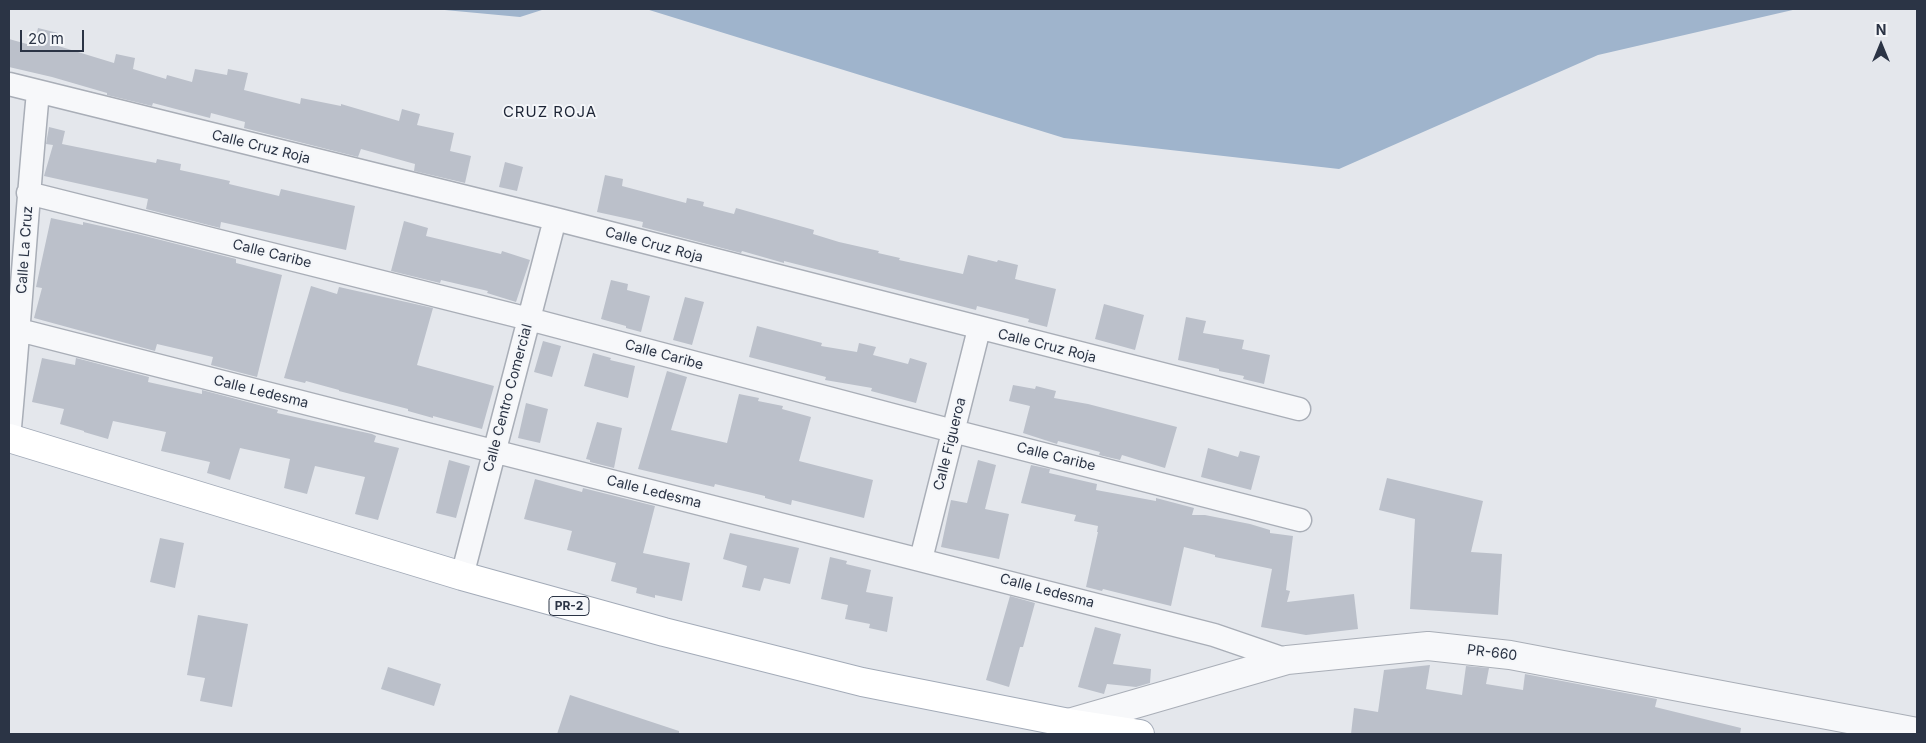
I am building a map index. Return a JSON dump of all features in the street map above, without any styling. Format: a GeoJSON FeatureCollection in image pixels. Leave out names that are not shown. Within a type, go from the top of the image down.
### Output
{"type":"FeatureCollection","features":[{"type":"Feature","properties":{"kind":"main road","name":"PR-2"},"geometry":{"type":"LineString","coordinates":[[9,438],[462,576],[664,632],[862,682],[1069,723],[1140,734]]}},
{"type":"Feature","properties":{"kind":"street","name":"Calle Cruz Roja"},"geometry":{"type":"LineString","coordinates":[[9,84],[555,219],[1299,410]]}},
{"type":"Feature","properties":{"kind":"street","name":"Calle La Cruz"},"geometry":{"type":"LineString","coordinates":[[9,438],[19,330],[28,193],[38,92]]}},
{"type":"Feature","properties":{"kind":"street","name":"Calle Caribe"},"geometry":{"type":"LineString","coordinates":[[28,193],[529,319],[1300,520]]}},
{"type":"Feature","properties":{"kind":"street","name":"Calle Centro Comercial"},"geometry":{"type":"LineString","coordinates":[[462,576],[555,219]]}},
{"type":"Feature","properties":{"kind":"street","name":"Calle Figueroa"},"geometry":{"type":"LineString","coordinates":[[921,559],[979,329]]}},
{"type":"Feature","properties":{"kind":"street","name":"Calle Ledesma"},"geometry":{"type":"LineString","coordinates":[[19,330],[1214,635],[1287,660]]}},
{"type":"Feature","properties":{"kind":"street","name":"PR-660"},"geometry":{"type":"LineString","coordinates":[[1069,723],[1287,660],[1428,646],[1510,655],[1917,732]]}},
{"type":"Feature","properties":{"kind":"water"},"geometry":{"type":"Polygon","coordinates":[[[434,9],[545,9],[520,17],[434,9]]]}},
{"type":"Feature","properties":{"kind":"water"},"geometry":{"type":"Polygon","coordinates":[[[646,9],[1797,9],[1598,55],[1339,169],[1064,138],[646,9]]]}},
{"type":"Feature","properties":{"kind":"building"},"geometry":{"type":"Polygon","coordinates":[[[38,28],[58,33],[55,45],[114,63],[116,54],[135,58],[133,69],[166,79],[167,75],[192,82],[195,69],[227,75],[228,69],[248,73],[244,90],[300,104],[301,98],[341,106],[341,104],[399,121],[402,109],[420,114],[417,125],[454,133],[450,151],[471,156],[465,183],[414,171],[415,164],[361,149],[358,157],[244,128],[245,122],[211,113],[210,118],[153,103],[152,106],[107,95],[107,93],[52,77],[9,67],[9,39],[34,46],[38,28]]]}},
{"type":"Feature","properties":{"kind":"building"},"geometry":{"type":"Polygon","coordinates":[[[49,127],[65,131],[62,144],[156,163],[157,159],[181,164],[180,170],[230,181],[229,184],[279,196],[281,189],[355,206],[346,250],[221,222],[220,228],[146,209],[148,199],[44,176],[53,145],[46,144],[49,127]]]}},
{"type":"Feature","properties":{"kind":"building"},"geometry":{"type":"Polygon","coordinates":[[[505,162],[523,167],[517,191],[499,187],[505,162]]]}},
{"type":"Feature","properties":{"kind":"building"},"geometry":{"type":"Polygon","coordinates":[[[605,175],[623,179],[622,186],[686,203],[687,198],[704,202],[703,206],[734,214],[736,208],[814,230],[813,234],[879,251],[878,253],[900,258],[899,260],[963,274],[968,255],[1018,265],[1015,279],[1056,289],[1047,327],[1028,322],[1029,319],[977,306],[976,310],[784,261],[784,263],[742,251],[741,253],[642,227],[643,222],[597,212],[605,175]]]}},
{"type":"Feature","properties":{"kind":"building"},"geometry":{"type":"Polygon","coordinates":[[[51,218],[83,225],[83,222],[137,234],[236,259],[236,263],[282,275],[257,377],[211,365],[213,357],[157,344],[155,351],[34,318],[42,288],[36,287],[51,218]]]}},
{"type":"Feature","properties":{"kind":"building"},"geometry":{"type":"Polygon","coordinates":[[[404,221],[428,228],[426,236],[501,254],[502,251],[530,260],[516,302],[487,293],[488,291],[441,280],[440,283],[391,271],[404,221]]]}},
{"type":"Feature","properties":{"kind":"building"},"geometry":{"type":"Polygon","coordinates":[[[611,280],[628,284],[627,290],[650,296],[641,332],[601,319],[611,280]]]}},
{"type":"Feature","properties":{"kind":"building"},"geometry":{"type":"Polygon","coordinates":[[[311,286],[337,294],[339,287],[433,308],[417,365],[494,386],[482,429],[433,416],[433,418],[408,411],[408,409],[306,381],[305,383],[284,378],[311,286]]]}},
{"type":"Feature","properties":{"kind":"building"},"geometry":{"type":"Polygon","coordinates":[[[685,297],[704,302],[692,345],[673,340],[685,297]]]}},
{"type":"Feature","properties":{"kind":"building"},"geometry":{"type":"Polygon","coordinates":[[[1104,304],[1144,315],[1135,350],[1095,339],[1104,304]]]}},
{"type":"Feature","properties":{"kind":"building"},"geometry":{"type":"Polygon","coordinates":[[[1186,317],[1206,321],[1203,333],[1244,340],[1242,349],[1270,355],[1264,384],[1243,379],[1244,376],[1219,371],[1219,369],[1178,360],[1186,317]]]}},
{"type":"Feature","properties":{"kind":"building"},"geometry":{"type":"Polygon","coordinates":[[[757,326],[822,343],[821,346],[857,352],[859,343],[876,347],[873,355],[908,364],[910,358],[927,363],[916,403],[871,391],[872,388],[825,380],[826,377],[749,357],[757,326]]]}},
{"type":"Feature","properties":{"kind":"building"},"geometry":{"type":"Polygon","coordinates":[[[543,341],[561,346],[552,377],[534,372],[543,341]]]}},
{"type":"Feature","properties":{"kind":"building"},"geometry":{"type":"Polygon","coordinates":[[[593,353],[611,358],[610,360],[635,366],[628,398],[584,386],[593,353]]]}},
{"type":"Feature","properties":{"kind":"building"},"geometry":{"type":"Polygon","coordinates":[[[42,358],[75,365],[76,358],[149,377],[148,382],[202,394],[202,390],[278,410],[277,413],[372,434],[376,436],[374,442],[399,448],[378,520],[355,514],[365,477],[315,466],[307,494],[284,488],[290,459],[240,448],[230,480],[207,473],[210,462],[161,451],[166,432],[113,421],[108,439],[60,424],[64,409],[32,402],[42,358]]]}},
{"type":"Feature","properties":{"kind":"building"},"geometry":{"type":"Polygon","coordinates":[[[667,371],[687,377],[671,430],[727,443],[739,394],[759,398],[758,401],[783,406],[782,409],[811,417],[799,461],[873,480],[864,518],[792,500],[791,505],[765,498],[765,496],[715,484],[714,487],[638,469],[667,371]]]}},
{"type":"Feature","properties":{"kind":"building"},"geometry":{"type":"Polygon","coordinates":[[[1013,385],[1035,389],[1036,386],[1056,391],[1054,398],[1088,404],[1177,427],[1165,468],[1122,455],[1120,460],[1099,455],[1100,452],[1058,441],[1057,444],[1023,433],[1030,406],[1009,401],[1013,385]]]}},
{"type":"Feature","properties":{"kind":"building"},"geometry":{"type":"Polygon","coordinates":[[[526,403],[548,409],[540,443],[518,438],[526,403]]]}},
{"type":"Feature","properties":{"kind":"building"},"geometry":{"type":"Polygon","coordinates":[[[597,422],[622,428],[614,468],[590,462],[590,460],[586,459],[597,422]]]}},
{"type":"Feature","properties":{"kind":"building"},"geometry":{"type":"Polygon","coordinates":[[[1208,448],[1238,457],[1240,451],[1260,456],[1251,490],[1201,477],[1208,448]]]}},
{"type":"Feature","properties":{"kind":"building"},"geometry":{"type":"Polygon","coordinates":[[[449,460],[470,466],[456,518],[436,513],[449,460]]]}},
{"type":"Feature","properties":{"kind":"building"},"geometry":{"type":"Polygon","coordinates":[[[978,460],[996,465],[985,509],[1009,514],[999,559],[941,547],[951,500],[967,503],[978,460]]]}},
{"type":"Feature","properties":{"kind":"building"},"geometry":{"type":"Polygon","coordinates":[[[1031,465],[1050,469],[1049,473],[1097,484],[1096,490],[1156,501],[1156,498],[1194,508],[1192,515],[1205,515],[1250,524],[1270,530],[1270,533],[1293,536],[1286,590],[1290,591],[1287,602],[1354,594],[1358,629],[1306,635],[1261,627],[1272,569],[1215,557],[1215,555],[1184,547],[1171,606],[1103,589],[1102,591],[1086,587],[1098,526],[1074,521],[1076,515],[1021,503],[1031,465]]]}},
{"type":"Feature","properties":{"kind":"building"},"geometry":{"type":"Polygon","coordinates":[[[1387,478],[1483,501],[1471,552],[1502,554],[1498,615],[1410,609],[1415,519],[1379,510],[1387,478]]]}},
{"type":"Feature","properties":{"kind":"building"},"geometry":{"type":"Polygon","coordinates":[[[535,479],[582,492],[583,488],[655,506],[643,553],[690,563],[682,601],[655,595],[655,598],[636,593],[637,588],[611,581],[616,563],[567,550],[572,531],[524,519],[535,479]]]}},
{"type":"Feature","properties":{"kind":"building"},"geometry":{"type":"Polygon","coordinates":[[[730,533],[799,548],[790,584],[764,578],[760,591],[742,587],[747,566],[723,559],[730,533]]]}},
{"type":"Feature","properties":{"kind":"building"},"geometry":{"type":"Polygon","coordinates":[[[160,538],[184,543],[175,588],[150,582],[160,538]]]}},
{"type":"Feature","properties":{"kind":"building"},"geometry":{"type":"Polygon","coordinates":[[[830,557],[847,561],[846,564],[871,570],[866,592],[893,597],[887,632],[869,628],[870,624],[845,619],[848,605],[821,599],[830,557]]]}},
{"type":"Feature","properties":{"kind":"building"},"geometry":{"type":"Polygon","coordinates":[[[1010,596],[1035,603],[1023,647],[1020,647],[1009,687],[986,680],[1010,596]]]}},
{"type":"Feature","properties":{"kind":"building"},"geometry":{"type":"Polygon","coordinates":[[[198,615],[248,624],[232,707],[200,701],[205,678],[187,675],[198,615]]]}},
{"type":"Feature","properties":{"kind":"building"},"geometry":{"type":"Polygon","coordinates":[[[1095,627],[1121,634],[1113,664],[1151,669],[1150,683],[1136,687],[1107,684],[1104,694],[1078,687],[1095,627]]]}},
{"type":"Feature","properties":{"kind":"building"},"geometry":{"type":"Polygon","coordinates":[[[1430,665],[1426,689],[1462,695],[1466,666],[1489,668],[1486,684],[1523,690],[1525,674],[1657,699],[1655,707],[1741,728],[1740,734],[1351,734],[1354,708],[1378,712],[1384,670],[1430,665]]]}},
{"type":"Feature","properties":{"kind":"building"},"geometry":{"type":"Polygon","coordinates":[[[388,667],[441,684],[434,706],[381,689],[388,667]]]}},
{"type":"Feature","properties":{"kind":"building"},"geometry":{"type":"Polygon","coordinates":[[[570,695],[679,731],[679,734],[557,734],[570,695]]]}},
{"type":"Feature","properties":{"kind":"district","name":"CRUZ ROJA"},"geometry":{"type":"Point","coordinates":[550,112]}}]}
